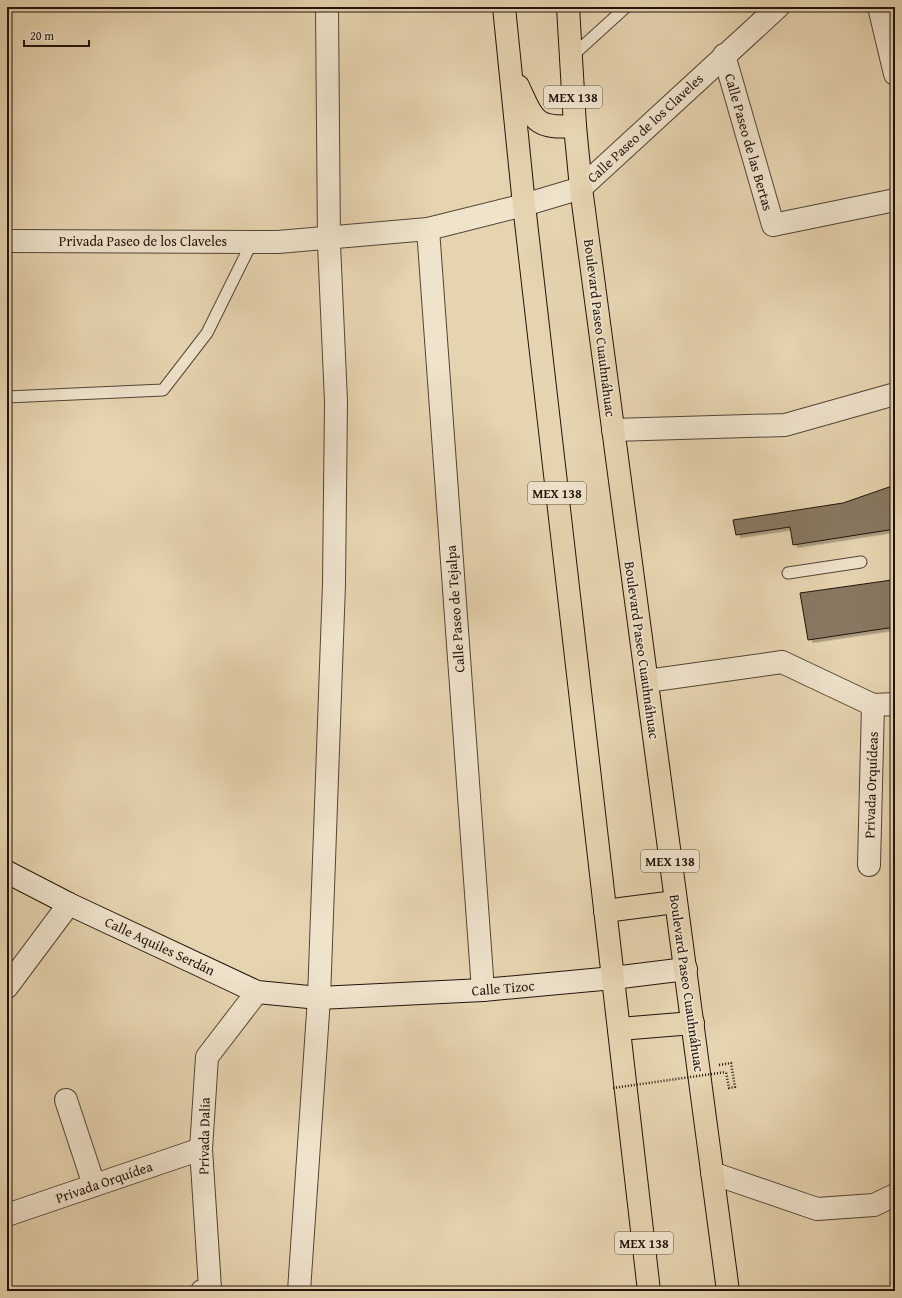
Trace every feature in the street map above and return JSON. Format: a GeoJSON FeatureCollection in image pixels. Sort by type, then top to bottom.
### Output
{"type":"FeatureCollection","features":[{"type":"Feature","properties":{"kind":"main road","name":"MEX 138"},"geometry":{"type":"LineString","coordinates":[[504,7],[524,205],[650,1291]]}},
{"type":"Feature","properties":{"kind":"main road","name":"Boulevard Paseo Cuauhnáhuac"},"geometry":{"type":"LineString","coordinates":[[568,7],[575,126],[581,188],[728,1291]]}},
{"type":"Feature","properties":{"kind":"main road"},"geometry":{"type":"LineString","coordinates":[[510,70],[532,115],[542,125],[557,127],[575,126]]}},
{"type":"Feature","properties":{"kind":"main road"},"geometry":{"type":"LineString","coordinates":[[606,911],[675,902]]}},
{"type":"Feature","properties":{"kind":"main road"},"geometry":{"type":"LineString","coordinates":[[619,1029],[693,1023]]}},
{"type":"Feature","properties":{"kind":"street"},"geometry":{"type":"LineString","coordinates":[[299,1291],[319,998],[334,584],[336,401],[329,237],[327,7]]}},
{"type":"Feature","properties":{"kind":"street","name":"Calle Paseo de los Claveles"},"geometry":{"type":"LineString","coordinates":[[278,242],[428,229],[524,205],[581,188],[778,7]]}},
{"type":"Feature","properties":{"kind":"street"},"geometry":{"type":"LineString","coordinates":[[879,7],[895,74]]}},
{"type":"Feature","properties":{"kind":"street","name":"Calle Paseo de las Bertas"},"geometry":{"type":"LineString","coordinates":[[724,55],[773,225],[895,200]]}},
{"type":"Feature","properties":{"kind":"street","name":"Calle Paseo de Tejalpa"},"geometry":{"type":"LineString","coordinates":[[428,229],[483,990]]}},
{"type":"Feature","properties":{"kind":"street","name":"Privada Paseo de los Claveles"},"geometry":{"type":"LineString","coordinates":[[7,241],[278,242]]}},
{"type":"Feature","properties":{"kind":"street"},"geometry":{"type":"LineString","coordinates":[[613,430],[785,425],[895,394]]}},
{"type":"Feature","properties":{"kind":"street"},"geometry":{"type":"LineString","coordinates":[[647,681],[782,662],[873,705],[895,704]]}},
{"type":"Feature","properties":{"kind":"street","name":"Privada Orquídeas"},"geometry":{"type":"LineString","coordinates":[[869,865],[873,705]]}},
{"type":"Feature","properties":{"kind":"street","name":"Calle Aquiles Serdán"},"geometry":{"type":"LineString","coordinates":[[7,872],[69,904],[257,992],[319,998]]}},
{"type":"Feature","properties":{"kind":"street"},"geometry":{"type":"LineString","coordinates":[[7,987],[69,904]]}},
{"type":"Feature","properties":{"kind":"street","name":"Calle Tizoc"},"geometry":{"type":"LineString","coordinates":[[319,998],[483,990],[613,978],[686,969]]}},
{"type":"Feature","properties":{"kind":"street","name":"Privada Dalia"},"geometry":{"type":"LineString","coordinates":[[202,1291],[210,1288],[202,1149],[207,1057],[257,992]]}},
{"type":"Feature","properties":{"kind":"street"},"geometry":{"type":"LineString","coordinates":[[66,1100],[94,1185]]}},
{"type":"Feature","properties":{"kind":"street","name":"Privada Orquídea"},"geometry":{"type":"LineString","coordinates":[[7,1215],[202,1149]]}},
{"type":"Feature","properties":{"kind":"street"},"geometry":{"type":"LineString","coordinates":[[712,1173],[817,1209],[874,1205],[895,1195]]}},
{"type":"Feature","properties":{"kind":"lane"},"geometry":{"type":"LineString","coordinates":[[571,56],[626,7]]}},
{"type":"Feature","properties":{"kind":"lane"},"geometry":{"type":"LineString","coordinates":[[7,397],[163,390],[207,333],[252,242]]}},
{"type":"Feature","properties":{"kind":"lane"},"geometry":{"type":"LineString","coordinates":[[788,573],[861,562]]}},
{"type":"Feature","properties":{"kind":"path"},"geometry":{"type":"LineString","coordinates":[[613,1088],[726,1072],[729,1088],[735,1087],[731,1063]]}},
{"type":"Feature","properties":{"kind":"building"},"geometry":{"type":"Polygon","coordinates":[[[895,485],[895,529],[793,545],[790,527],[736,535],[733,520],[843,503],[895,485]]]}},
{"type":"Feature","properties":{"kind":"building"},"geometry":{"type":"Polygon","coordinates":[[[891,572],[895,572],[895,601],[892,580],[891,572]]]}},
{"type":"Feature","properties":{"kind":"building"},"geometry":{"type":"Polygon","coordinates":[[[892,580],[895,601],[895,627],[808,640],[800,593],[892,580]]]}}]}
